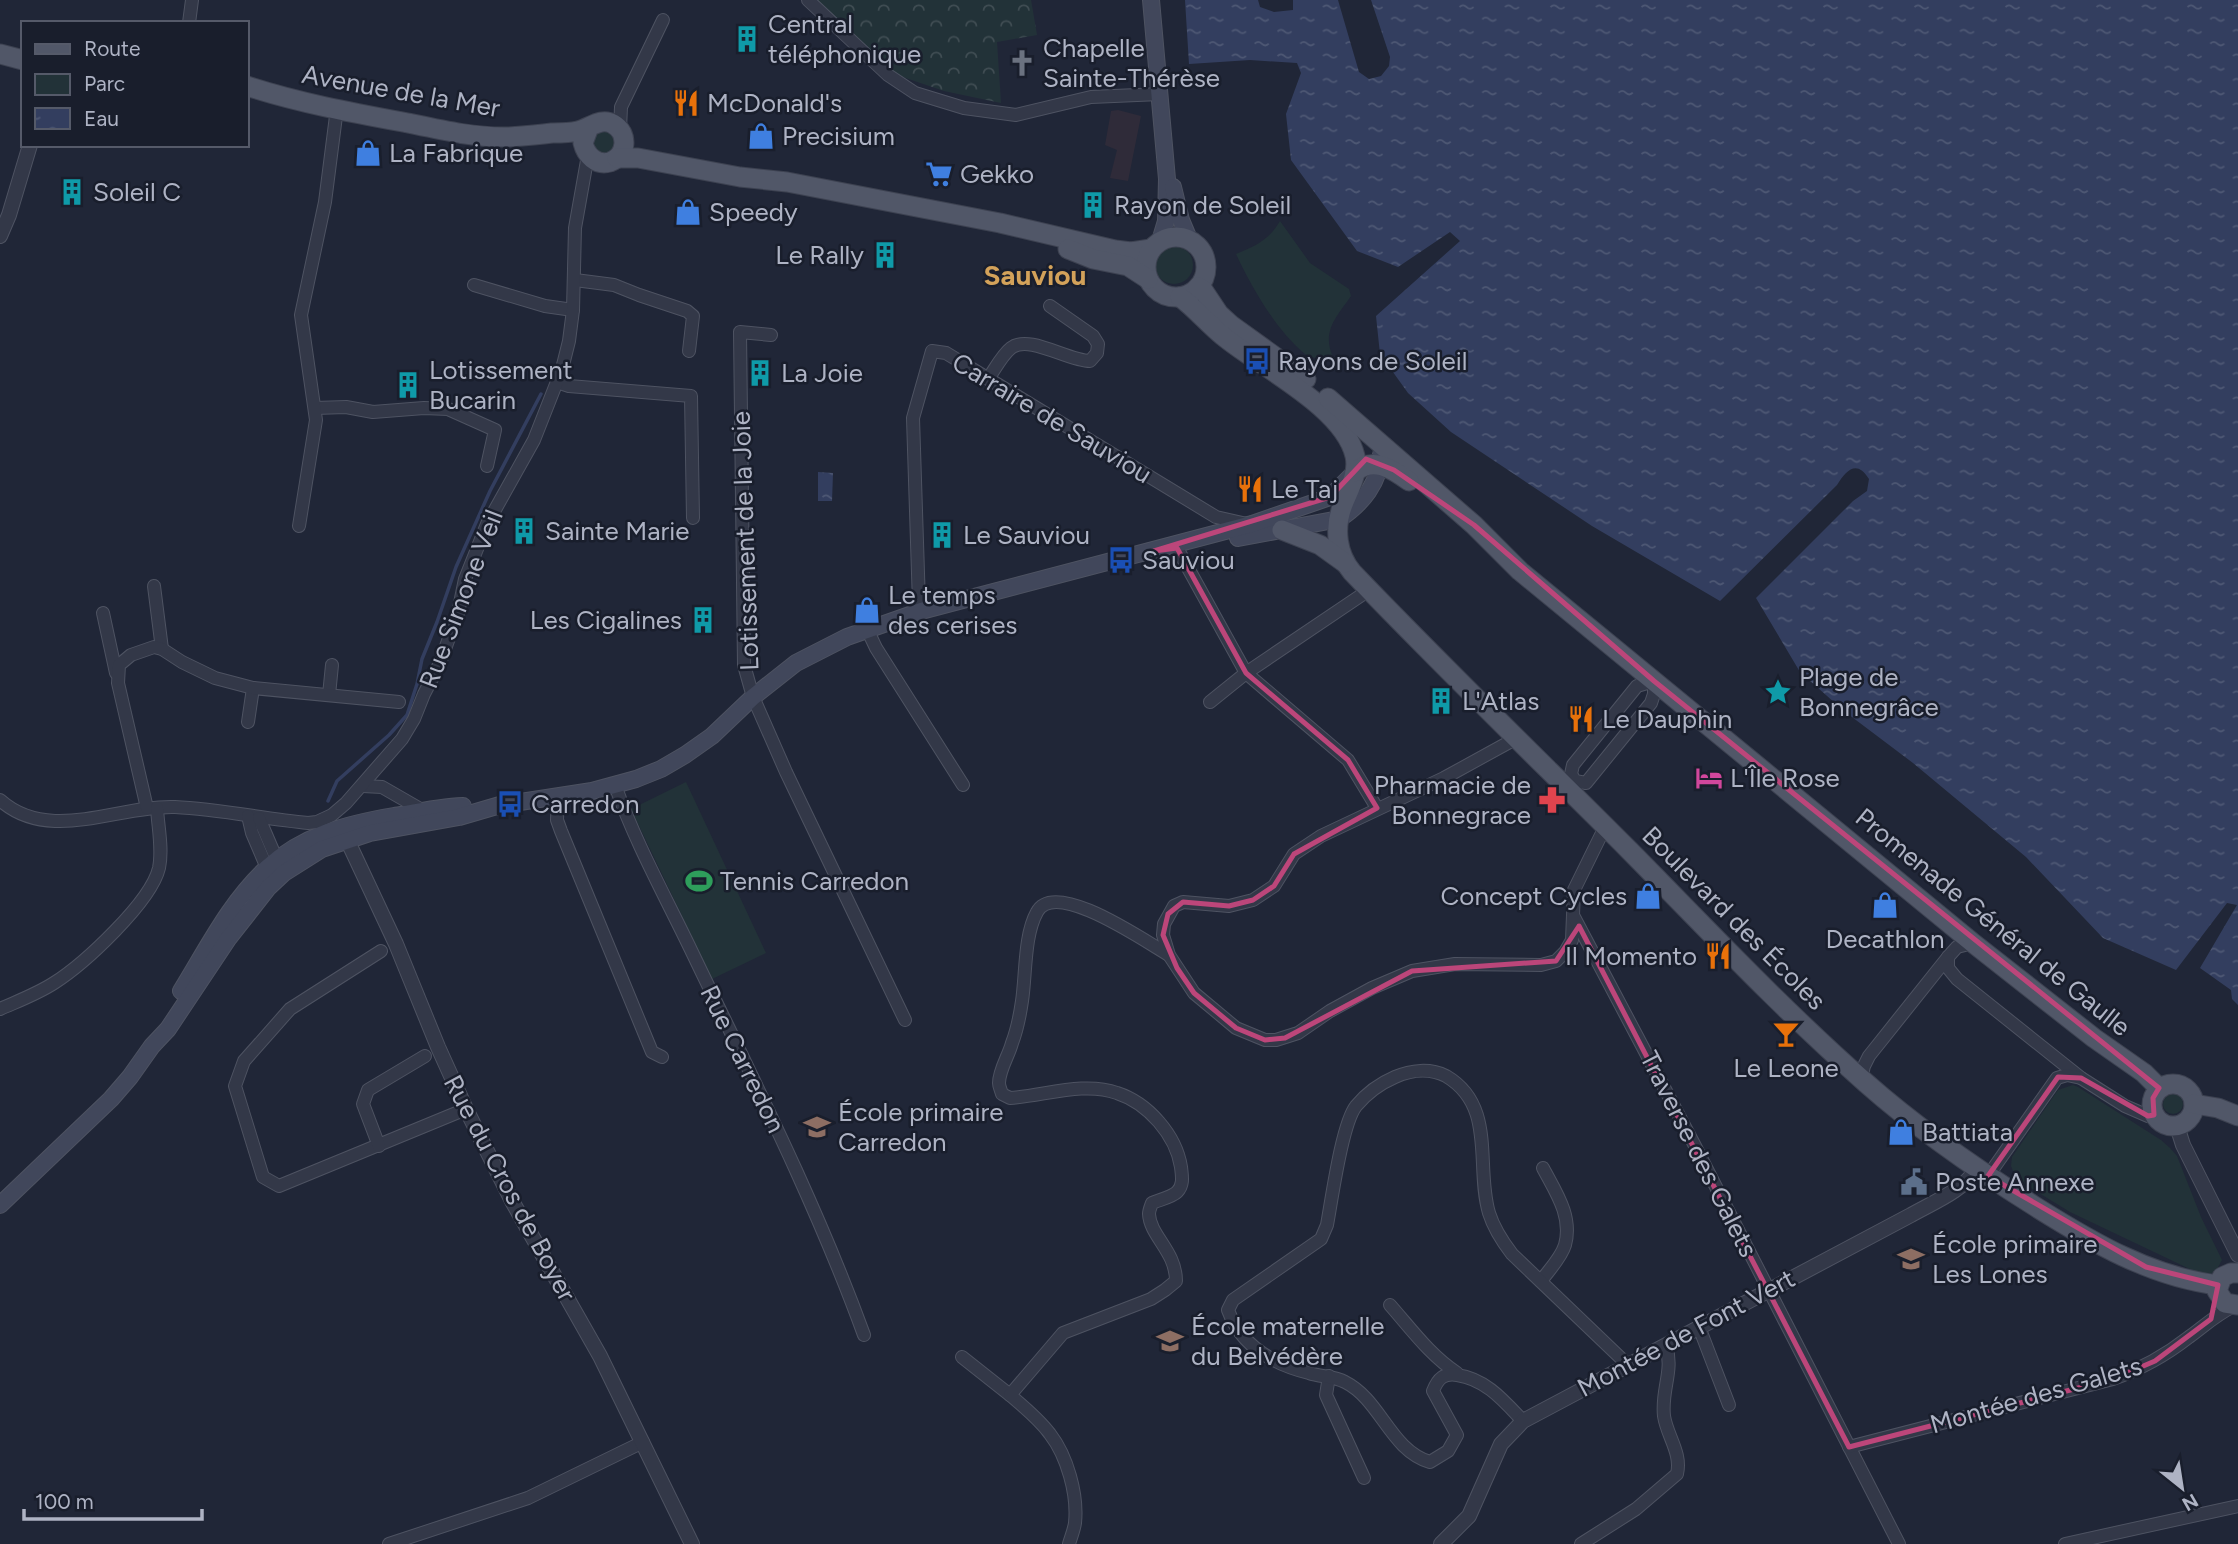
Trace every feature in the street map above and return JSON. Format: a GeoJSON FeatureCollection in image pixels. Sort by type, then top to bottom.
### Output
{"type":"FeatureCollection","features":[{"type":"Feature","properties":{"kind":"main road"},"geometry":{"type":"LineString","coordinates":[[1151,0],[1167,179],[1166,221],[1155,245],[1145,267],[1148,279],[1164,295],[1180,297],[1198,287],[1206,264],[1200,248],[1189,239],[1174,236],[1155,245]]}},
{"type":"Feature","properties":{"kind":"main road"},"geometry":{"type":"LineString","coordinates":[[0,47],[21,47]]}},
{"type":"Feature","properties":{"kind":"main road"},"geometry":{"type":"LineString","coordinates":[[0,54],[21,59]]}},
{"type":"Feature","properties":{"kind":"main road","name":"Avenue de la Mer"},"geometry":{"type":"LineString","coordinates":[[248,86],[358,114],[446,131],[507,137],[566,132],[610,135],[641,148],[787,182],[1000,223],[1115,250],[1131,252],[1155,245]]}},
{"type":"Feature","properties":{"kind":"main road","name":"Avenue de la Mer"},"geometry":{"type":"LineString","coordinates":[[248,96],[465,140],[564,145],[605,163],[610,135]]}},
{"type":"Feature","properties":{"kind":"main road"},"geometry":{"type":"LineString","coordinates":[[587,153],[584,135],[610,135]]}},
{"type":"Feature","properties":{"kind":"main road"},"geometry":{"type":"LineString","coordinates":[[1164,140],[1177,204],[1189,239]]}},
{"type":"Feature","properties":{"kind":"main road","name":"Avenue de la Mer"},"geometry":{"type":"LineString","coordinates":[[982,221],[1002,230],[1074,250],[1093,259],[1128,266],[1148,279]]}},
{"type":"Feature","properties":{"kind":"main road"},"geometry":{"type":"LineString","coordinates":[[1154,551],[1339,519],[1352,511],[1364,497],[1378,474],[1380,464],[1381,444],[1305,378],[1231,326],[1198,287]]}},
{"type":"Feature","properties":{"kind":"main road"},"geometry":{"type":"LineString","coordinates":[[1180,297],[1223,336],[1298,389],[1343,430],[1354,453],[1355,472],[1353,485],[1339,519],[1338,537],[1345,563]]}},
{"type":"Feature","properties":{"kind":"main road","name":"Promenade Général de Gaulle"},"geometry":{"type":"LineString","coordinates":[[1381,444],[1474,525],[1520,571],[1973,943],[2094,1038],[2144,1073],[2159,1088]]}},
{"type":"Feature","properties":{"kind":"main road"},"geometry":{"type":"LineString","coordinates":[[152,1045],[161,1024],[232,908],[273,866],[305,842],[422,810],[500,805],[551,798],[615,785],[661,769],[712,736],[753,697],[796,663],[867,629],[922,611],[1252,524],[1331,497],[1355,472],[1367,464],[1380,464]]}},
{"type":"Feature","properties":{"kind":"main road","name":"Promenade Général de Gaulle"},"geometry":{"type":"LineString","coordinates":[[1380,464],[1394,470],[1474,525]]}},
{"type":"Feature","properties":{"kind":"main road","name":"Boulevard des Écoles"},"geometry":{"type":"LineString","coordinates":[[1282,530],[1320,545],[1345,563],[1515,739],[1571,786],[1605,827],[1810,1031],[1861,1079],[1923,1130],[1982,1173],[2060,1222],[2146,1267],[2231,1294]]}},
{"type":"Feature","properties":{"kind":"main road"},"geometry":{"type":"LineString","coordinates":[[0,1205],[111,1099],[152,1045],[168,1029],[228,939],[268,888],[301,861],[344,833],[459,817],[500,805]]}},
{"type":"Feature","properties":{"kind":"main road"},"geometry":{"type":"LineString","coordinates":[[2173,1083],[2180,1084],[2190,1092],[2194,1104],[2191,1116],[2177,1126],[2164,1124],[2154,1115],[2151,1103],[2159,1088],[2173,1083]]}},
{"type":"Feature","properties":{"kind":"main road"},"geometry":{"type":"LineString","coordinates":[[2194,1104],[2218,1108],[2238,1116]]}},
{"type":"Feature","properties":{"kind":"street"},"geometry":{"type":"LineString","coordinates":[[189,21],[192,0]]}},
{"type":"Feature","properties":{"kind":"street"},"geometry":{"type":"LineString","coordinates":[[808,0],[888,75],[915,93],[964,108],[1016,115],[1091,97],[1160,94]]}},
{"type":"Feature","properties":{"kind":"street"},"geometry":{"type":"LineString","coordinates":[[610,135],[663,20]]}},
{"type":"Feature","properties":{"kind":"street"},"geometry":{"type":"LineString","coordinates":[[299,526],[316,420],[301,315],[325,202],[336,116]]}},
{"type":"Feature","properties":{"kind":"street"},"geometry":{"type":"LineString","coordinates":[[0,236],[29,147]]}},
{"type":"Feature","properties":{"kind":"street","name":"Rue Simone Veil"},"geometry":{"type":"LineString","coordinates":[[0,800],[21,814],[49,821],[65,822],[152,808],[188,808],[317,822],[332,815],[363,786],[402,739],[414,719],[445,650],[458,613],[465,579],[487,524],[534,440],[557,382],[569,341],[575,280],[575,228],[587,153]]}},
{"type":"Feature","properties":{"kind":"street"},"geometry":{"type":"LineString","coordinates":[[575,280],[614,285],[687,311],[693,316],[690,351]]}},
{"type":"Feature","properties":{"kind":"street"},"geometry":{"type":"LineString","coordinates":[[474,285],[545,306],[573,310]]}},
{"type":"Feature","properties":{"kind":"street"},"geometry":{"type":"LineString","coordinates":[[988,379],[1009,349],[1020,343],[1034,345],[1080,361],[1090,361],[1097,353],[1098,344],[1093,336],[1050,306]]}},
{"type":"Feature","properties":{"kind":"street","name":"Lotissement de la Joie"},"geometry":{"type":"LineString","coordinates":[[753,697],[744,665],[740,332],[771,334]]}},
{"type":"Feature","properties":{"kind":"street","name":"Carraire de Sauviou"},"geometry":{"type":"LineString","coordinates":[[922,611],[919,604],[913,418],[932,351],[946,353],[1216,517],[1252,524]]}},
{"type":"Feature","properties":{"kind":"street"},"geometry":{"type":"LineString","coordinates":[[557,382],[569,386],[691,396],[693,518]]}},
{"type":"Feature","properties":{"kind":"street"},"geometry":{"type":"LineString","coordinates":[[315,408],[346,407],[373,412],[448,409],[495,430],[487,466]]}},
{"type":"Feature","properties":{"kind":"street"},"geometry":{"type":"LineString","coordinates":[[1210,536],[1216,517]]}},
{"type":"Feature","properties":{"kind":"street"},"geometry":{"type":"LineString","coordinates":[[1177,548],[1246,673],[1348,760],[1377,808]]}},
{"type":"Feature","properties":{"kind":"street"},"geometry":{"type":"LineString","coordinates":[[154,586],[162,649]]}},
{"type":"Feature","properties":{"kind":"street"},"geometry":{"type":"LineString","coordinates":[[1210,702],[1246,673],[1369,590]]}},
{"type":"Feature","properties":{"kind":"street"},"geometry":{"type":"LineString","coordinates":[[0,1009],[52,984],[71,971],[118,928],[134,909],[159,869],[152,808],[118,683],[103,613]]}},
{"type":"Feature","properties":{"kind":"street"},"geometry":{"type":"LineString","coordinates":[[867,629],[876,648],[963,785]]}},
{"type":"Feature","properties":{"kind":"street"},"geometry":{"type":"LineString","coordinates":[[118,683],[119,665],[131,655],[153,646],[215,678],[253,688],[399,702]]}},
{"type":"Feature","properties":{"kind":"street"},"geometry":{"type":"LineString","coordinates":[[329,695],[332,665]]}},
{"type":"Feature","properties":{"kind":"street"},"geometry":{"type":"LineString","coordinates":[[1654,681],[1651,703],[1586,783],[1571,786],[1573,765],[1637,686],[1654,681]]}},
{"type":"Feature","properties":{"kind":"street"},"geometry":{"type":"LineString","coordinates":[[248,722],[253,688]]}},
{"type":"Feature","properties":{"kind":"street"},"geometry":{"type":"LineString","coordinates":[[753,697],[905,1020]]}},
{"type":"Feature","properties":{"kind":"street"},"geometry":{"type":"LineString","coordinates":[[1515,739],[1480,760],[1321,836],[1294,855],[1274,887],[1253,900],[1229,906],[1183,902],[1174,906],[1164,924],[1163,935],[1169,955],[1194,993],[1236,1028],[1265,1040],[1276,1040],[1298,1033],[1341,1005],[1412,971],[1455,964],[1541,965],[1556,961],[1566,953],[1572,940],[1574,890],[1605,827]]}},
{"type":"Feature","properties":{"kind":"street","name":"Rue Carredon"},"geometry":{"type":"LineString","coordinates":[[615,785],[639,841],[793,1163],[842,1273],[864,1335]]}},
{"type":"Feature","properties":{"kind":"street"},"geometry":{"type":"LineString","coordinates":[[363,786],[382,787],[422,810]]}},
{"type":"Feature","properties":{"kind":"street"},"geometry":{"type":"LineString","coordinates":[[551,798],[550,813],[557,820],[652,1052],[662,1057]]}},
{"type":"Feature","properties":{"kind":"street"},"geometry":{"type":"LineString","coordinates":[[253,817],[273,866],[268,888]]}},
{"type":"Feature","properties":{"kind":"street","name":"Rue du Cros de Boyer"},"geometry":{"type":"LineString","coordinates":[[344,833],[466,1109],[512,1201],[600,1356],[692,1544]]}},
{"type":"Feature","properties":{"kind":"street"},"geometry":{"type":"LineString","coordinates":[[273,866],[301,861]]}},
{"type":"Feature","properties":{"kind":"street"},"geometry":{"type":"LineString","coordinates":[[1010,1395],[1063,1333],[1151,1299],[1176,1280],[1176,1266],[1149,1214],[1152,1203],[1176,1194],[1183,1182],[1174,1142],[1157,1120],[1138,1104],[1118,1093],[1083,1089],[1010,1098],[1002,1094],[999,1083],[1022,1003],[1033,923],[1038,910],[1048,902],[1061,901],[1084,908],[1112,922],[1169,955]]}},
{"type":"Feature","properties":{"kind":"street","name":"Traverse des Galets"},"geometry":{"type":"LineString","coordinates":[[1573,915],[1899,1544]]}},
{"type":"Feature","properties":{"kind":"street"},"geometry":{"type":"LineString","coordinates":[[1861,1079],[1869,1056],[1948,957],[1957,947],[1973,943]]}},
{"type":"Feature","properties":{"kind":"street"},"geometry":{"type":"LineString","coordinates":[[381,951],[290,1009],[244,1061],[235,1086],[263,1177],[279,1186],[466,1109]]}},
{"type":"Feature","properties":{"kind":"street"},"geometry":{"type":"LineString","coordinates":[[1948,957],[1948,968],[1957,979],[2081,1078],[2125,1106],[2148,1116],[2154,1115]]}},
{"type":"Feature","properties":{"kind":"street"},"geometry":{"type":"LineString","coordinates":[[379,1146],[363,1104],[368,1090],[425,1056]]}},
{"type":"Feature","properties":{"kind":"street"},"geometry":{"type":"LineString","coordinates":[[1523,1422],[1497,1393],[1472,1377],[1448,1374],[1438,1380],[1433,1391],[1457,1435],[1448,1451],[1430,1462],[1418,1458],[1404,1446],[1360,1392],[1346,1382],[1302,1371],[1260,1354],[1241,1335],[1228,1310],[1233,1300],[1321,1239],[1327,1225],[1347,1126],[1355,1107],[1374,1089],[1393,1078],[1411,1072],[1436,1071],[1459,1084],[1471,1102],[1480,1124],[1488,1210],[1497,1234],[1512,1254],[1628,1365]]}},
{"type":"Feature","properties":{"kind":"street","name":"Montée de Font Vert"},"geometry":{"type":"LineString","coordinates":[[1441,1544],[1469,1516],[1501,1444],[1523,1422],[1957,1189],[1982,1173],[2057,1078],[2067,1075],[2081,1078]]}},
{"type":"Feature","properties":{"kind":"street"},"geometry":{"type":"LineString","coordinates":[[2177,1126],[2183,1145],[2237,1253],[2231,1294]]}},
{"type":"Feature","properties":{"kind":"street"},"geometry":{"type":"LineString","coordinates":[[1541,1282],[1565,1245],[1567,1227],[1566,1212],[1543,1168]]}},
{"type":"Feature","properties":{"kind":"street","name":"Montée des Galets"},"geometry":{"type":"LineString","coordinates":[[1849,1447],[2113,1379],[2155,1361],[2173,1349],[2211,1319],[2231,1294]]}},
{"type":"Feature","properties":{"kind":"street"},"geometry":{"type":"LineString","coordinates":[[1390,1305],[1425,1348],[1461,1376]]}},
{"type":"Feature","properties":{"kind":"street"},"geometry":{"type":"LineString","coordinates":[[1699,1327],[1729,1405]]}},
{"type":"Feature","properties":{"kind":"street"},"geometry":{"type":"LineString","coordinates":[[1581,1544],[1636,1509],[1677,1474],[1678,1457],[1664,1419],[1663,1399],[1670,1371],[1670,1357],[1666,1345]]}},
{"type":"Feature","properties":{"kind":"street"},"geometry":{"type":"LineString","coordinates":[[962,1357],[1010,1395],[1051,1434],[1061,1453],[1073,1493],[1075,1524],[1069,1544]]}},
{"type":"Feature","properties":{"kind":"street"},"geometry":{"type":"LineString","coordinates":[[1329,1376],[1326,1395],[1364,1478]]}},
{"type":"Feature","properties":{"kind":"street"},"geometry":{"type":"LineString","coordinates":[[389,1544],[528,1498],[643,1442]]}},
{"type":"Feature","properties":{"kind":"street"},"geometry":{"type":"LineString","coordinates":[[2065,1544],[2238,1506]]}},
{"type":"Feature","properties":{"kind":"highlighted area"},"geometry":{"type":"Polygon","coordinates":[[[1366,459],[1394,470],[1474,525],[1654,681],[2159,1088],[2153,1098],[2154,1115],[2148,1116],[2081,1078],[2058,1077],[1988,1176],[2146,1267],[2218,1285],[2211,1319],[2155,1361],[2113,1379],[1849,1447],[1579,926],[1556,961],[1412,971],[1285,1038],[1265,1040],[1236,1028],[1194,993],[1177,968],[1163,935],[1168,914],[1183,902],[1229,906],[1253,900],[1274,886],[1294,854],[1377,808],[1348,760],[1246,673],[1177,548],[1154,551],[1330,497],[1366,459]]]}},
{"type":"Feature","properties":{"kind":"shaded area"},"geometry":{"type":"Polygon","coordinates":[[[1118,110],[1141,116],[1128,181],[1110,178],[1117,150],[1105,145],[1111,111],[1118,110]]]}},
{"type":"Feature","properties":{"kind":"green space"},"geometry":{"type":"Polygon","coordinates":[[[815,0],[1031,0],[1037,35],[997,42],[1001,103],[944,91],[897,75],[815,0]]]}},
{"type":"Feature","properties":{"kind":"green space"},"geometry":{"type":"Polygon","coordinates":[[[589,127],[623,134],[605,163],[584,135],[589,127]]]}},
{"type":"Feature","properties":{"kind":"green space"},"geometry":{"type":"Polygon","coordinates":[[[1280,221],[1310,263],[1349,289],[1351,296],[1330,330],[1329,346],[1332,355],[1326,360],[1305,354],[1284,333],[1257,294],[1236,254],[1261,242],[1280,221]]]}},
{"type":"Feature","properties":{"kind":"green space"},"geometry":{"type":"Polygon","coordinates":[[[1174,246],[1188,251],[1193,265],[1188,279],[1174,284],[1160,279],[1155,265],[1160,251],[1174,246]]]}},
{"type":"Feature","properties":{"kind":"green space","name":"Tennis Carredon"},"geometry":{"type":"Polygon","coordinates":[[[686,782],[766,953],[712,979],[631,809],[686,782]]]}},
{"type":"Feature","properties":{"kind":"green space"},"geometry":{"type":"Polygon","coordinates":[[[2073,1085],[2161,1140],[2177,1156],[2201,1217],[2222,1260],[2211,1274],[2196,1272],[2070,1212],[2016,1179],[2011,1166],[2012,1157],[2058,1090],[2073,1085]]]}},
{"type":"Feature","properties":{"kind":"green space"},"geometry":{"type":"Polygon","coordinates":[[[2169,1094],[2177,1094],[2183,1104],[2177,1114],[2169,1114],[2163,1108],[2163,1100],[2169,1094]]]}},
{"type":"Feature","properties":{"kind":"water"},"geometry":{"type":"Polygon","coordinates":[[[1185,0],[1258,0],[1260,7],[1274,12],[1293,10],[1293,0],[2238,0],[2238,1005],[2232,999],[2231,990],[2200,968],[2237,905],[2227,903],[2176,970],[2103,938],[2026,857],[1913,763],[1844,711],[1800,672],[1756,598],[1853,501],[1867,491],[1869,479],[1860,469],[1848,471],[1720,601],[1592,526],[1451,432],[1408,393],[1380,354],[1376,316],[1460,241],[1450,232],[1398,267],[1357,251],[1291,160],[1286,114],[1301,73],[1297,63],[1250,60],[1189,64],[1185,0]]]}},
{"type":"Feature","properties":{"kind":"water"},"geometry":{"type":"Polygon","coordinates":[[[818,472],[833,473],[832,501],[818,501],[818,472]]]}},
{"type":"Feature","properties":{"kind":"pier"},"geometry":{"type":"Polygon","coordinates":[[[1338,0],[1371,0],[1390,57],[1389,66],[1381,76],[1369,79],[1359,72],[1338,0]]]}},
{"type":"Feature","properties":{"kind":"waterway"},"geometry":{"type":"LineString","coordinates":[[328,801],[337,781],[389,735],[407,715],[422,659],[456,567],[490,491],[541,394]]}},
{"type":"Feature","properties":{"kind":"place","name":"Central téléphonique"},"geometry":{"type":"Point","coordinates":[747,39]}},
{"type":"Feature","properties":{"kind":"place","name":"Chapelle Sainte-Thérèse"},"geometry":{"type":"Point","coordinates":[1022,63]}},
{"type":"Feature","properties":{"kind":"place","name":"McDonald's"},"geometry":{"type":"Point","coordinates":[686,103]}},
{"type":"Feature","properties":{"kind":"place","name":"Precisium"},"geometry":{"type":"Point","coordinates":[761,136]}},
{"type":"Feature","properties":{"kind":"place","name":"La Fabrique"},"geometry":{"type":"Point","coordinates":[368,153]}},
{"type":"Feature","properties":{"kind":"place","name":"Gekko"},"geometry":{"type":"Point","coordinates":[939,174]}},
{"type":"Feature","properties":{"kind":"place","name":"Soleil C"},"geometry":{"type":"Point","coordinates":[72,192]}},
{"type":"Feature","properties":{"kind":"place","name":"Rayon de Soleil"},"geometry":{"type":"Point","coordinates":[1093,205]}},
{"type":"Feature","properties":{"kind":"place","name":"Speedy"},"geometry":{"type":"Point","coordinates":[688,212]}},
{"type":"Feature","properties":{"kind":"place","name":"Le Rally"},"geometry":{"type":"Point","coordinates":[885,255]}},
{"type":"Feature","properties":{"kind":"place","name":"Rayons de Soleil"},"geometry":{"type":"Point","coordinates":[1257,361]}},
{"type":"Feature","properties":{"kind":"place","name":"La Joie"},"geometry":{"type":"Point","coordinates":[760,373]}},
{"type":"Feature","properties":{"kind":"place","name":"Lotissement Bucarin"},"geometry":{"type":"Point","coordinates":[408,385]}},
{"type":"Feature","properties":{"kind":"place","name":"Le Taj"},"geometry":{"type":"Point","coordinates":[1250,489]}},
{"type":"Feature","properties":{"kind":"place","name":"Sainte Marie"},"geometry":{"type":"Point","coordinates":[524,531]}},
{"type":"Feature","properties":{"kind":"place","name":"Le Sauviou"},"geometry":{"type":"Point","coordinates":[942,535]}},
{"type":"Feature","properties":{"kind":"place","name":"Sauviou"},"geometry":{"type":"Point","coordinates":[1121,560]}},
{"type":"Feature","properties":{"kind":"place","name":"Le temps des cerises"},"geometry":{"type":"Point","coordinates":[867,610]}},
{"type":"Feature","properties":{"kind":"place","name":"Les Cigalines"},"geometry":{"type":"Point","coordinates":[703,620]}},
{"type":"Feature","properties":{"kind":"place","name":"Plage de Bonnegrâce"},"geometry":{"type":"Point","coordinates":[1778,692]}},
{"type":"Feature","properties":{"kind":"place","name":"L'Atlas"},"geometry":{"type":"Point","coordinates":[1441,701]}},
{"type":"Feature","properties":{"kind":"place","name":"Le Dauphin"},"geometry":{"type":"Point","coordinates":[1581,719]}},
{"type":"Feature","properties":{"kind":"place","name":"L'Île Rose"},"geometry":{"type":"Point","coordinates":[1709,778]}},
{"type":"Feature","properties":{"kind":"place","name":"Pharmacie de Bonnegrace"},"geometry":{"type":"Point","coordinates":[1552,800]}},
{"type":"Feature","properties":{"kind":"place","name":"Carredon"},"geometry":{"type":"Point","coordinates":[510,804]}},
{"type":"Feature","properties":{"kind":"place","name":"Tennis Carredon"},"geometry":{"type":"Point","coordinates":[699,881]}},
{"type":"Feature","properties":{"kind":"place","name":"Concept Cycles"},"geometry":{"type":"Point","coordinates":[1648,896]}},
{"type":"Feature","properties":{"kind":"place","name":"Decathlon"},"geometry":{"type":"Point","coordinates":[1885,905]}},
{"type":"Feature","properties":{"kind":"place","name":"Il Momento"},"geometry":{"type":"Point","coordinates":[1718,956]}},
{"type":"Feature","properties":{"kind":"place","name":"Le Leone"},"geometry":{"type":"Point","coordinates":[1786,1034]}},
{"type":"Feature","properties":{"kind":"place","name":"École primaire Carredon"},"geometry":{"type":"Point","coordinates":[817,1127]}},
{"type":"Feature","properties":{"kind":"place","name":"Battiata"},"geometry":{"type":"Point","coordinates":[1901,1132]}},
{"type":"Feature","properties":{"kind":"place","name":"Poste Annexe"},"geometry":{"type":"Point","coordinates":[1914,1182]}},
{"type":"Feature","properties":{"kind":"place","name":"École primaire Les Lones"},"geometry":{"type":"Point","coordinates":[1911,1259]}},
{"type":"Feature","properties":{"kind":"place","name":"École maternelle du Belvédère"},"geometry":{"type":"Point","coordinates":[1170,1341]}},
{"type":"Feature","properties":{"kind":"district","name":"Sauviou"},"geometry":{"type":"Point","coordinates":[1035,275]}}]}
